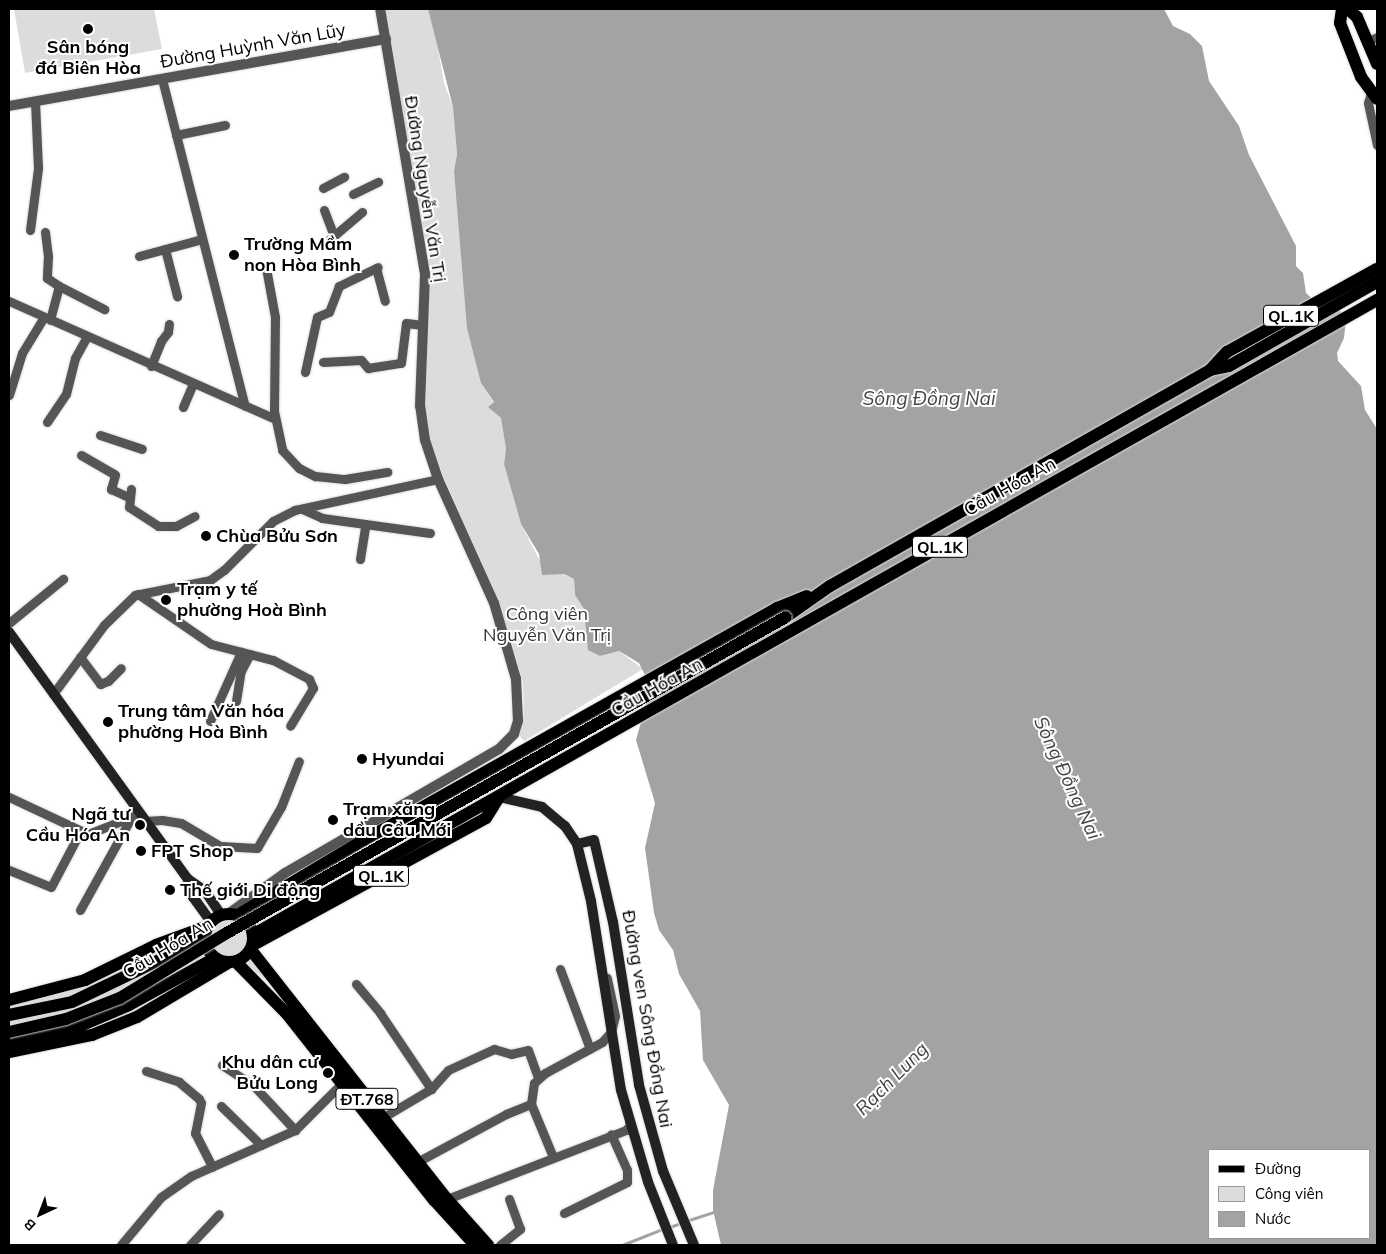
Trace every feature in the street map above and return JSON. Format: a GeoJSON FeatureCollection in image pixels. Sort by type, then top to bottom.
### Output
{"type":"FeatureCollection","features":[{"type":"Feature","properties":{"kind":"main road"},"geometry":{"type":"LineString","coordinates":[[1342,9],[1340,22],[1361,78],[1374,96]]}},
{"type":"Feature","properties":{"kind":"main road"},"geometry":{"type":"LineString","coordinates":[[1348,9],[1357,17],[1372,40],[1377,64]]}},
{"type":"Feature","properties":{"kind":"main road","name":"Cầu Hóa An"},"geometry":{"type":"LineString","coordinates":[[9,1032],[66,1019],[120,998],[225,934],[786,617],[830,586],[1210,370],[1227,352],[1377,269]]}},
{"type":"Feature","properties":{"kind":"main road","name":"Cầu Hóa An"},"geometry":{"type":"LineString","coordinates":[[1210,370],[1229,366],[1377,282]]}},
{"type":"Feature","properties":{"kind":"main road","name":"Cầu Hóa An"},"geometry":{"type":"LineString","coordinates":[[501,795],[1377,300]]}},
{"type":"Feature","properties":{"kind":"main road","name":"Cầu Hóa An"},"geometry":{"type":"LineString","coordinates":[[305,875],[777,608],[830,586]]}},
{"type":"Feature","properties":{"kind":"main road"},"geometry":{"type":"LineString","coordinates":[[9,632],[138,817],[188,879],[205,891],[219,922],[215,958]]}},
{"type":"Feature","properties":{"kind":"main road"},"geometry":{"type":"LineString","coordinates":[[501,795],[542,807],[565,826],[577,844],[591,901],[620,1087],[658,1213],[672,1244]]}},
{"type":"Feature","properties":{"kind":"main road","name":"QL.1K"},"geometry":{"type":"LineString","coordinates":[[253,943],[318,897],[501,795]]}},
{"type":"Feature","properties":{"kind":"main road","name":"QL.1K"},"geometry":{"type":"LineString","coordinates":[[253,943],[486,818],[501,795]]}},
{"type":"Feature","properties":{"kind":"main road","name":"Đường ven Sông Đồng Nai"},"geometry":{"type":"LineString","coordinates":[[577,844],[594,840],[613,922],[639,1085],[662,1171],[694,1245]]}},
{"type":"Feature","properties":{"kind":"main road"},"geometry":{"type":"LineString","coordinates":[[305,875],[318,897]]}},
{"type":"Feature","properties":{"kind":"main road","name":"QL.1K"},"geometry":{"type":"LineString","coordinates":[[9,1015],[72,1002],[274,894],[305,875]]}},
{"type":"Feature","properties":{"kind":"main road"},"geometry":{"type":"LineString","coordinates":[[9,1052],[92,1035],[137,1017],[232,962],[253,943],[247,922],[219,922]]}},
{"type":"Feature","properties":{"kind":"main road","name":"QL.1K"},"geometry":{"type":"LineString","coordinates":[[9,1000],[85,980],[156,945],[219,922]]}},
{"type":"Feature","properties":{"kind":"main road","name":"ĐT.768"},"geometry":{"type":"LineString","coordinates":[[253,943],[382,1118],[447,1199],[488,1245]]}},
{"type":"Feature","properties":{"kind":"main road"},"geometry":{"type":"LineString","coordinates":[[9,1042],[80,1026],[129,1005],[215,958],[232,962]]}},
{"type":"Feature","properties":{"kind":"main road","name":"ĐT.768"},"geometry":{"type":"LineString","coordinates":[[232,962],[287,1014],[434,1200],[475,1245]]}},
{"type":"Feature","properties":{"kind":"street","name":"Đường Nguyễn Văn Trị"},"geometry":{"type":"LineString","coordinates":[[219,922],[274,880],[499,750],[514,734],[518,721],[516,679],[494,603],[438,478],[424,440],[420,406],[423,257],[380,9]]}},
{"type":"Feature","properties":{"kind":"street","name":"Đường Huỳnh Văn Lũy"},"geometry":{"type":"LineString","coordinates":[[9,106],[386,39]]}},
{"type":"Feature","properties":{"kind":"street"},"geometry":{"type":"LineString","coordinates":[[162,79],[245,406]]}},
{"type":"Feature","properties":{"kind":"street"},"geometry":{"type":"LineString","coordinates":[[1374,96],[1368,103],[1377,145]]}},
{"type":"Feature","properties":{"kind":"street"},"geometry":{"type":"LineString","coordinates":[[30,230],[38,168],[35,101]]}},
{"type":"Feature","properties":{"kind":"street"},"geometry":{"type":"LineString","coordinates":[[176,135],[225,125]]}},
{"type":"Feature","properties":{"kind":"street"},"geometry":{"type":"LineString","coordinates":[[323,188],[344,177]]}},
{"type":"Feature","properties":{"kind":"street"},"geometry":{"type":"LineString","coordinates":[[353,194],[378,182]]}},
{"type":"Feature","properties":{"kind":"street"},"geometry":{"type":"LineString","coordinates":[[324,210],[332,237],[362,212]]}},
{"type":"Feature","properties":{"kind":"street"},"geometry":{"type":"LineString","coordinates":[[45,232],[48,256],[47,278],[104,309]]}},
{"type":"Feature","properties":{"kind":"street"},"geometry":{"type":"LineString","coordinates":[[139,256],[202,239]]}},
{"type":"Feature","properties":{"kind":"street"},"geometry":{"type":"LineString","coordinates":[[165,249],[177,296]]}},
{"type":"Feature","properties":{"kind":"street"},"geometry":{"type":"LineString","coordinates":[[266,268],[276,327],[275,419],[282,450],[306,473],[345,479],[387,472]]}},
{"type":"Feature","properties":{"kind":"street"},"geometry":{"type":"LineString","coordinates":[[305,372],[317,317],[329,312],[339,286],[377,268],[385,301]]}},
{"type":"Feature","properties":{"kind":"street"},"geometry":{"type":"LineString","coordinates":[[9,396],[22,353],[47,318],[59,286]]}},
{"type":"Feature","properties":{"kind":"street"},"geometry":{"type":"LineString","coordinates":[[9,301],[151,366],[275,419]]}},
{"type":"Feature","properties":{"kind":"street"},"geometry":{"type":"LineString","coordinates":[[324,362],[361,360],[368,368],[401,363],[406,323],[423,325]]}},
{"type":"Feature","properties":{"kind":"street"},"geometry":{"type":"LineString","coordinates":[[151,366],[161,341],[168,332],[169,324]]}},
{"type":"Feature","properties":{"kind":"street"},"geometry":{"type":"LineString","coordinates":[[47,422],[66,394],[75,358],[87,336]]}},
{"type":"Feature","properties":{"kind":"street"},"geometry":{"type":"LineString","coordinates":[[182,407],[193,384]]}},
{"type":"Feature","properties":{"kind":"street"},"geometry":{"type":"LineString","coordinates":[[100,435],[142,448]]}},
{"type":"Feature","properties":{"kind":"street"},"geometry":{"type":"LineString","coordinates":[[81,455],[115,475],[111,489],[130,493],[133,510],[158,526],[176,526],[195,516]]}},
{"type":"Feature","properties":{"kind":"street"},"geometry":{"type":"LineString","coordinates":[[53,694],[114,613],[138,594],[210,580],[224,570],[274,521],[302,509],[438,478]]}},
{"type":"Feature","properties":{"kind":"street"},"geometry":{"type":"LineString","coordinates":[[302,509],[322,518],[365,526],[430,533]]}},
{"type":"Feature","properties":{"kind":"street"},"geometry":{"type":"LineString","coordinates":[[360,559],[365,526]]}},
{"type":"Feature","properties":{"kind":"street"},"geometry":{"type":"LineString","coordinates":[[9,623],[63,579]]}},
{"type":"Feature","properties":{"kind":"street"},"geometry":{"type":"LineString","coordinates":[[138,594],[211,644],[282,663],[313,683],[313,688],[290,726]]}},
{"type":"Feature","properties":{"kind":"street"},"geometry":{"type":"LineString","coordinates":[[236,701],[246,653]]}},
{"type":"Feature","properties":{"kind":"street"},"geometry":{"type":"LineString","coordinates":[[210,721],[246,653]]}},
{"type":"Feature","properties":{"kind":"street"},"geometry":{"type":"LineString","coordinates":[[80,657],[100,684],[108,682],[121,668]]}},
{"type":"Feature","properties":{"kind":"street"},"geometry":{"type":"LineString","coordinates":[[9,797],[80,832],[90,834],[138,817],[181,823],[220,846],[257,848],[281,807],[299,761]]}},
{"type":"Feature","properties":{"kind":"street"},"geometry":{"type":"LineString","coordinates":[[80,910],[138,817]]}},
{"type":"Feature","properties":{"kind":"street"},"geometry":{"type":"LineString","coordinates":[[9,870],[51,887],[80,832]]}},
{"type":"Feature","properties":{"kind":"street"},"geometry":{"type":"LineString","coordinates":[[274,880],[274,894]]}},
{"type":"Feature","properties":{"kind":"street"},"geometry":{"type":"LineString","coordinates":[[560,969],[590,1049]]}},
{"type":"Feature","properties":{"kind":"street"},"geometry":{"type":"LineString","coordinates":[[553,1157],[531,1104],[532,1090],[538,1078],[590,1049],[611,1030],[615,1016],[607,976]]}},
{"type":"Feature","properties":{"kind":"street"},"geometry":{"type":"LineString","coordinates":[[356,984],[380,1013],[431,1089]]}},
{"type":"Feature","properties":{"kind":"street"},"geometry":{"type":"LineString","coordinates":[[382,1118],[431,1089],[448,1070],[494,1049],[511,1054],[528,1050],[538,1078]]}},
{"type":"Feature","properties":{"kind":"street"},"geometry":{"type":"LineString","coordinates":[[222,1065],[253,1085],[295,1130]]}},
{"type":"Feature","properties":{"kind":"street"},"geometry":{"type":"LineString","coordinates":[[146,1071],[179,1082],[199,1098],[201,1103],[195,1133],[212,1167]]}},
{"type":"Feature","properties":{"kind":"street"},"geometry":{"type":"LineString","coordinates":[[121,1245],[161,1197],[191,1176],[295,1130],[342,1083]]}},
{"type":"Feature","properties":{"kind":"street"},"geometry":{"type":"LineString","coordinates":[[447,1199],[611,1134],[626,1130],[630,1125],[620,1087]]}},
{"type":"Feature","properties":{"kind":"street"},"geometry":{"type":"LineString","coordinates":[[417,1162],[506,1114],[531,1104]]}},
{"type":"Feature","properties":{"kind":"street"},"geometry":{"type":"LineString","coordinates":[[221,1106],[261,1146]]}},
{"type":"Feature","properties":{"kind":"street"},"geometry":{"type":"LineString","coordinates":[[564,1213],[626,1182],[627,1170],[611,1134]]}},
{"type":"Feature","properties":{"kind":"street"},"geometry":{"type":"LineString","coordinates":[[500,1245],[520,1229],[509,1198]]}},
{"type":"Feature","properties":{"kind":"street"},"geometry":{"type":"LineString","coordinates":[[190,1245],[219,1214]]}},
{"type":"Feature","properties":{"kind":"green space","name":"Sân bóng đá Biên Hòa"},"geometry":{"type":"Polygon","coordinates":[[[14,9],[154,9],[162,49],[25,73],[14,9]]]}},
{"type":"Feature","properties":{"kind":"green space","name":"Công viên Nguyễn Văn Trị"},"geometry":{"type":"Polygon","coordinates":[[[385,9],[428,9],[436,36],[444,83],[453,107],[457,154],[454,171],[481,383],[494,403],[489,407],[501,418],[506,449],[504,464],[521,524],[542,565],[574,579],[575,595],[584,608],[600,656],[619,651],[643,669],[524,741],[519,735],[524,712],[523,683],[499,601],[443,476],[430,439],[425,404],[430,273],[385,9]]]}},
{"type":"Feature","properties":{"kind":"green space"},"geometry":{"type":"Polygon","coordinates":[[[229,919],[236,920],[242,925],[247,931],[247,945],[242,951],[236,956],[229,957],[222,956],[216,951],[211,945],[210,938],[211,931],[216,925],[222,920],[229,919]]]}},
{"type":"Feature","properties":{"kind":"green space"},"geometry":{"type":"Polygon","coordinates":[[[170,945],[172,948],[70,997],[9,1010],[9,1005],[88,984],[170,945]]]}},
{"type":"Feature","properties":{"kind":"green space"},"geometry":{"type":"Polygon","coordinates":[[[200,946],[207,957],[127,1000],[9,1037],[9,1020],[200,946]]]}},
{"type":"Feature","properties":{"kind":"green space"},"geometry":{"type":"Polygon","coordinates":[[[251,958],[266,981],[245,963],[251,958]]]}},
{"type":"Feature","properties":{"kind":"green space"},"geometry":{"type":"Polygon","coordinates":[[[189,978],[135,1012],[91,1030],[9,1047],[189,978]]]}},
{"type":"Feature","properties":{"kind":"water","name":"Sông Đồng Nai"},"geometry":{"type":"Polygon","coordinates":[[[428,9],[1164,9],[1173,26],[1190,34],[1202,46],[1209,81],[1239,126],[1249,155],[1296,246],[1296,266],[1303,273],[1306,293],[1321,307],[1340,311],[1346,320],[1344,338],[1337,353],[1338,361],[1361,386],[1365,410],[1377,429],[1377,1245],[721,1245],[713,1210],[713,1190],[729,1105],[703,1060],[700,1011],[679,974],[673,950],[659,930],[654,913],[645,848],[655,803],[636,740],[646,704],[646,677],[639,663],[619,651],[600,656],[588,650],[584,609],[575,595],[574,579],[564,574],[542,575],[539,554],[521,524],[504,464],[506,449],[501,418],[488,407],[494,402],[481,383],[467,328],[454,171],[457,154],[453,107],[428,9]]]}},
{"type":"Feature","properties":{"kind":"waterway","name":"Rạch Lung"},"geometry":{"type":"LineString","coordinates":[[686,1221],[714,1212]]}},
{"type":"Feature","properties":{"kind":"waterway","name":"Rạch Lung"},"geometry":{"type":"LineString","coordinates":[[670,1227],[681,1223]]}},
{"type":"Feature","properties":{"kind":"waterway","name":"Rạch Lung"},"geometry":{"type":"LineString","coordinates":[[622,1245],[665,1228]]}},
{"type":"Feature","properties":{"kind":"place","name":"Sân bóng đá Biên Hòa"},"geometry":{"type":"Point","coordinates":[88,29]}},
{"type":"Feature","properties":{"kind":"place","name":"Trường Mầm non Hòa Bình"},"geometry":{"type":"Point","coordinates":[234,255]}},
{"type":"Feature","properties":{"kind":"place","name":"Chùa Bửu Sơn"},"geometry":{"type":"Point","coordinates":[206,536]}},
{"type":"Feature","properties":{"kind":"place","name":"Trạm y tế phường Hoà Bình"},"geometry":{"type":"Point","coordinates":[166,600]}},
{"type":"Feature","properties":{"kind":"place","name":"Trung tâm Văn hóa phường Hoà Bình"},"geometry":{"type":"Point","coordinates":[108,722]}},
{"type":"Feature","properties":{"kind":"place","name":"Hyundai"},"geometry":{"type":"Point","coordinates":[362,759]}},
{"type":"Feature","properties":{"kind":"place","name":"Trạm xăng dầu Cầu Mới"},"geometry":{"type":"Point","coordinates":[333,820]}},
{"type":"Feature","properties":{"kind":"place","name":"Ngã tư Cầu Hóa An"},"geometry":{"type":"Point","coordinates":[140,825]}},
{"type":"Feature","properties":{"kind":"place","name":"FPT Shop"},"geometry":{"type":"Point","coordinates":[141,851]}},
{"type":"Feature","properties":{"kind":"place","name":"Thế giới Di động"},"geometry":{"type":"Point","coordinates":[170,890]}},
{"type":"Feature","properties":{"kind":"place","name":"Khu dân cư Bửu Long"},"geometry":{"type":"Point","coordinates":[328,1073]}}]}
